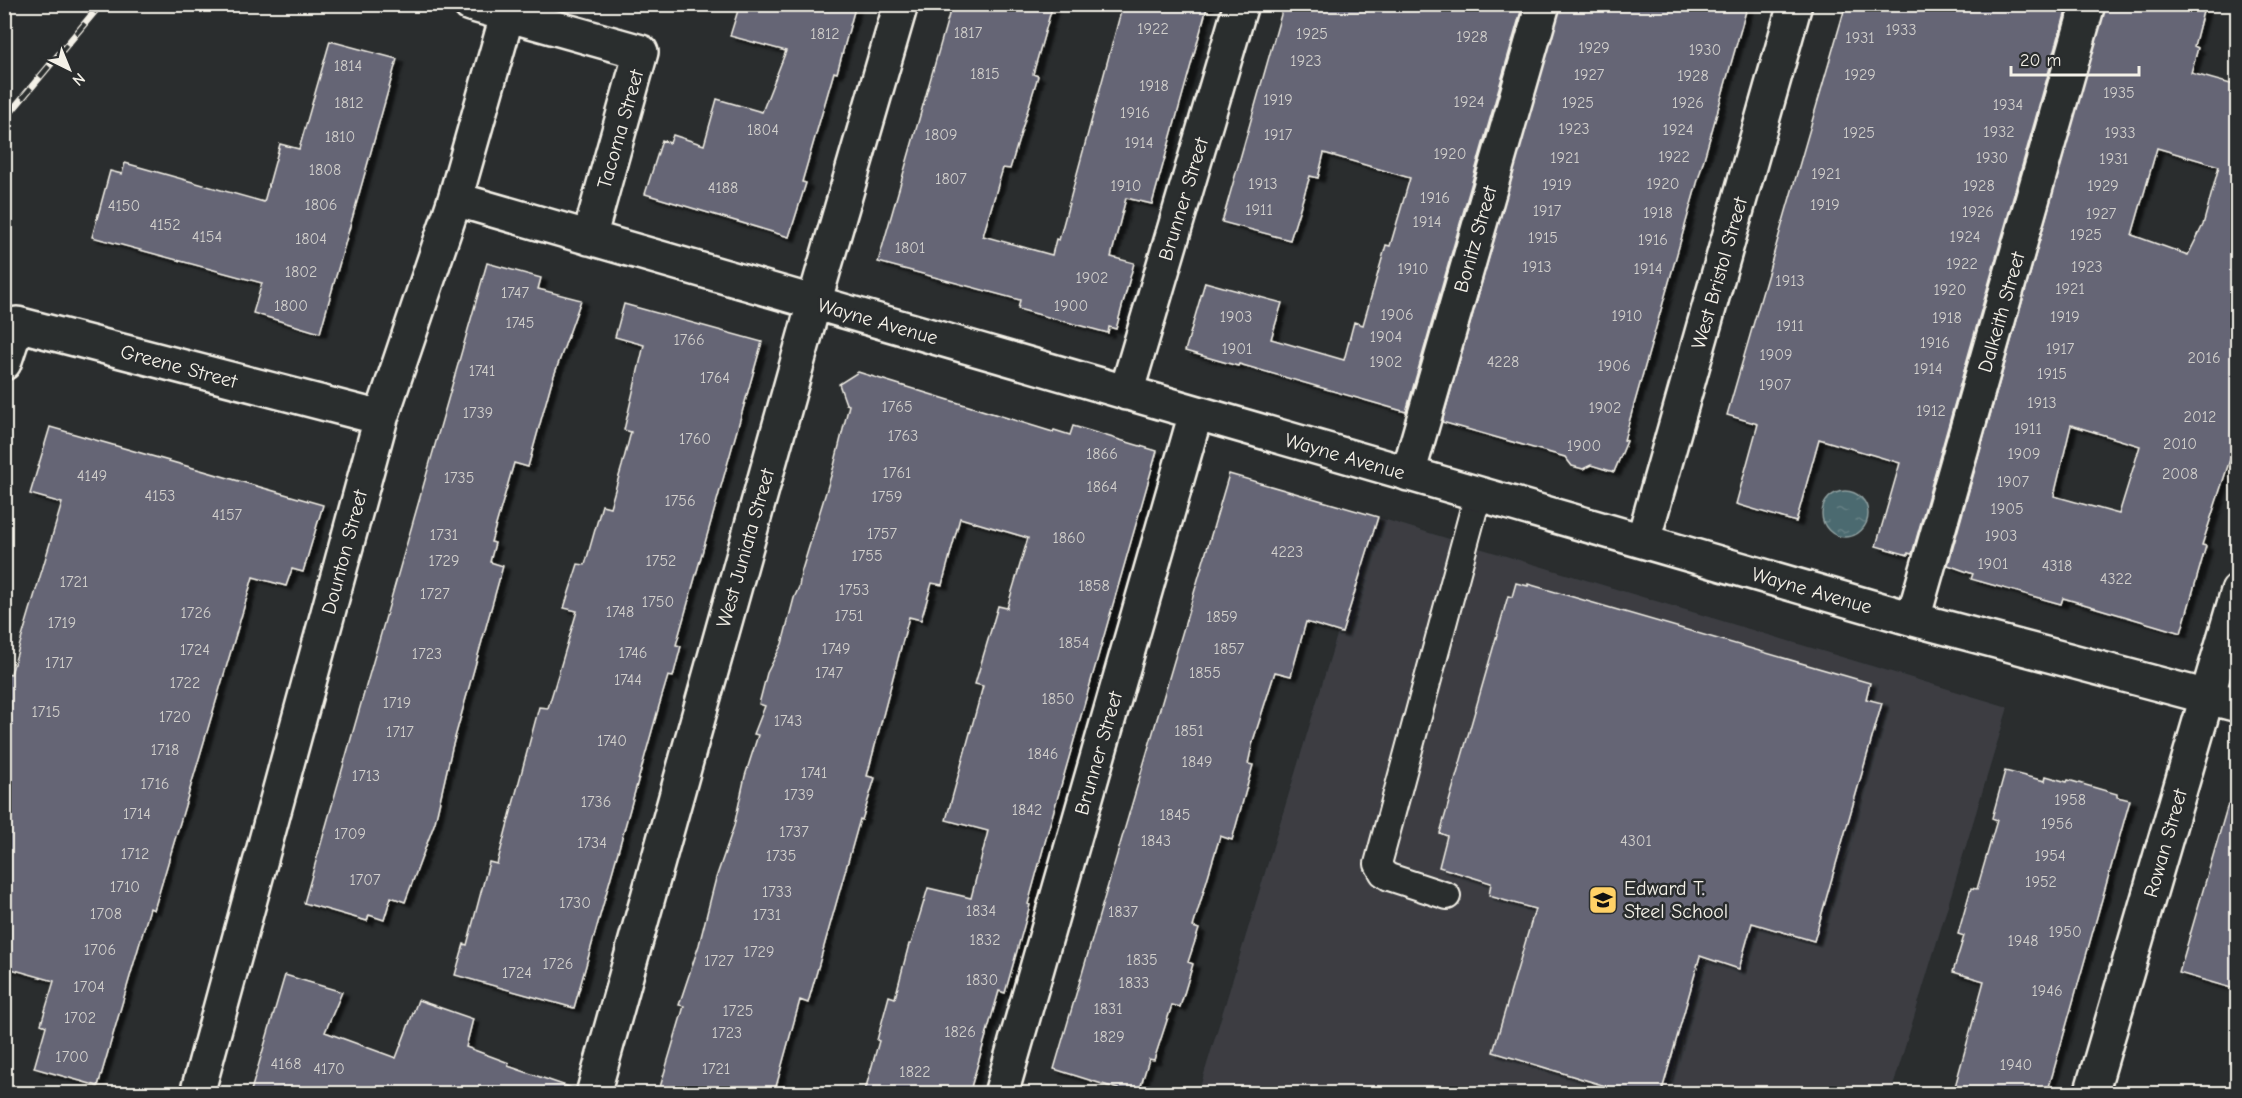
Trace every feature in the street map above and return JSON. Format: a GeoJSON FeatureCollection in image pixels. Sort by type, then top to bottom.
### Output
{"type":"FeatureCollection","features":[{"type":"Feature","properties":{"kind":"street","name":"Tacoma Street"},"geometry":{"type":"LineString","coordinates":[[470,4],[641,52],[590,238]]}},
{"type":"Feature","properties":{"kind":"street","name":"West Juniata Street"},"geometry":{"type":"LineString","coordinates":[[593,1094],[813,303],[900,4]]}},
{"type":"Feature","properties":{"kind":"street","name":"Brunner Street"},"geometry":{"type":"LineString","coordinates":[[1126,393],[1241,4]]}},
{"type":"Feature","properties":{"kind":"street","name":"Bonitz Street"},"geometry":{"type":"LineString","coordinates":[[1408,474],[1543,4]]}},
{"type":"Feature","properties":{"kind":"street","name":"West Bristol Street"},"geometry":{"type":"LineString","coordinates":[[1643,541],[1795,4]]}},
{"type":"Feature","properties":{"kind":"street","name":"Dalkeith Street"},"geometry":{"type":"LineString","coordinates":[[1913,620],[2088,4]]}},
{"type":"Feature","properties":{"kind":"street","name":"Dounton Street"},"geometry":{"type":"LineString","coordinates":[[197,1094],[381,418],[454,199],[507,16]]}},
{"type":"Feature","properties":{"kind":"street","name":"Wayne Avenue"},"geometry":{"type":"LineString","coordinates":[[454,199],[1913,620],[2223,701]]}},
{"type":"Feature","properties":{"kind":"street","name":"Greene Street"},"geometry":{"type":"LineString","coordinates":[[4,363],[17,324],[381,418]]}},
{"type":"Feature","properties":{"kind":"street","name":"Brunner Street"},"geometry":{"type":"LineString","coordinates":[[1001,1094],[1196,413]]}},
{"type":"Feature","properties":{"kind":"street","name":"Rowan Street"},"geometry":{"type":"LineString","coordinates":[[2091,1094],[2223,701],[2238,591]]}},
{"type":"Feature","properties":{"kind":"lane"},"geometry":{"type":"LineString","coordinates":[[1448,896],[1389,877],[1383,873],[1378,864],[1478,494]]}},
{"type":"Feature","properties":{"kind":"shaded area","name":"Edward T. Steel School"},"geometry":{"type":"Polygon","coordinates":[[[1373,516],[2008,707],[1891,1093],[1198,1094],[1373,516]]]}},
{"type":"Feature","properties":{"kind":"water"},"geometry":{"type":"Polygon","coordinates":[[[1845,491],[1861,498],[1868,514],[1861,530],[1845,537],[1829,530],[1822,514],[1829,498],[1845,491]]]}},
{"type":"Feature","properties":{"kind":"building"},"geometry":{"type":"Polygon","coordinates":[[[740,4],[856,4],[837,73],[834,72],[802,182],[806,183],[789,237],[645,194],[662,140],[670,143],[673,135],[704,145],[717,99],[762,112],[786,51],[730,36],[740,4]]]}},
{"type":"Feature","properties":{"kind":"building"},"geometry":{"type":"Polygon","coordinates":[[[952,4],[1053,4],[1033,74],[1038,76],[1010,169],[1003,168],[983,236],[1052,255],[1056,239],[1059,240],[1123,4],[1208,4],[1152,204],[1126,198],[1111,257],[1134,263],[1116,329],[1109,327],[1108,333],[1018,309],[1020,300],[878,262],[952,4]]]}},
{"type":"Feature","properties":{"kind":"building"},"geometry":{"type":"Polygon","coordinates":[[[1284,4],[1523,4],[1406,412],[1239,364],[1238,366],[1185,351],[1205,282],[1282,303],[1271,339],[1344,360],[1354,322],[1363,325],[1386,245],[1390,246],[1410,178],[1324,153],[1318,178],[1310,176],[1290,240],[1222,222],[1284,4]]]}},
{"type":"Feature","properties":{"kind":"building"},"geometry":{"type":"Polygon","coordinates":[[[1561,4],[1748,4],[1624,440],[1627,441],[1614,472],[1591,465],[1583,469],[1572,466],[1565,457],[1442,422],[1561,4]]]}},
{"type":"Feature","properties":{"kind":"building"},"geometry":{"type":"Polygon","coordinates":[[[1846,4],[2068,4],[1912,554],[1908,553],[1908,555],[1876,546],[1900,463],[1819,439],[1796,522],[1736,504],[1758,424],[1727,415],[1846,4]]]}},
{"type":"Feature","properties":{"kind":"building"},"geometry":{"type":"Polygon","coordinates":[[[2106,4],[2205,4],[2194,46],[2198,48],[2191,73],[2238,86],[2238,435],[2202,545],[2206,546],[2181,633],[2063,598],[2061,604],[1971,579],[1973,574],[1948,565],[2106,4]],[[2157,148],[2132,235],[2188,255],[2203,225],[2219,166],[2157,148]],[[2071,425],[2054,496],[2119,514],[2140,446],[2071,425]]]}},
{"type":"Feature","properties":{"kind":"building"},"geometry":{"type":"Polygon","coordinates":[[[330,41],[397,59],[320,333],[253,313],[262,283],[92,237],[110,171],[122,174],[125,163],[264,202],[280,144],[299,149],[330,41]]]}},
{"type":"Feature","properties":{"kind":"building"},"geometry":{"type":"Polygon","coordinates":[[[487,263],[541,278],[538,289],[581,300],[551,384],[528,467],[514,463],[491,542],[495,543],[490,562],[503,566],[452,748],[435,822],[405,902],[391,897],[384,920],[369,915],[367,921],[304,903],[487,263]]]}},
{"type":"Feature","properties":{"kind":"building"},"geometry":{"type":"Polygon","coordinates":[[[624,304],[762,342],[676,645],[681,646],[673,677],[668,676],[659,706],[574,1008],[455,975],[464,944],[467,945],[489,862],[497,864],[539,707],[548,708],[555,685],[577,611],[564,608],[578,564],[585,565],[602,505],[610,507],[631,432],[624,430],[644,345],[615,337],[624,304]]]}},
{"type":"Feature","properties":{"kind":"building"},"geometry":{"type":"Polygon","coordinates":[[[858,372],[1053,432],[1054,430],[1070,435],[1073,426],[1157,451],[1050,824],[1005,993],[999,991],[969,1094],[864,1094],[889,996],[895,998],[909,944],[911,944],[928,888],[971,898],[988,831],[946,820],[983,686],[975,684],[998,606],[1007,608],[1028,538],[960,518],[942,585],[932,583],[921,620],[909,617],[867,776],[875,778],[862,820],[860,819],[808,1003],[800,1000],[774,1094],[658,1094],[684,1006],[679,1005],[699,945],[716,878],[734,826],[745,776],[758,735],[754,734],[765,706],[759,704],[767,673],[782,644],[834,466],[849,405],[846,404],[839,384],[858,372]]]}},
{"type":"Feature","properties":{"kind":"building"},"geometry":{"type":"Polygon","coordinates":[[[50,427],[323,505],[303,572],[292,569],[286,586],[253,577],[154,910],[150,908],[98,1086],[34,1068],[46,1026],[41,1024],[54,981],[4,967],[4,673],[11,674],[62,503],[30,494],[50,427]]]}},
{"type":"Feature","properties":{"kind":"building"},"geometry":{"type":"Polygon","coordinates":[[[1229,474],[1378,517],[1342,633],[1306,622],[1291,676],[1275,672],[1253,741],[1248,764],[1253,765],[1232,840],[1220,836],[1193,927],[1199,929],[1188,962],[1193,964],[1180,1007],[1172,1005],[1154,1060],[1149,1059],[1139,1092],[1132,1090],[1131,1093],[1054,1069],[1229,474]]]}},
{"type":"Feature","properties":{"kind":"building","name":"Edward T. Steel School"},"geometry":{"type":"Polygon","coordinates":[[[1516,583],[1528,586],[1528,584],[1870,683],[1866,699],[1882,703],[1814,941],[1752,923],[1739,969],[1700,956],[1661,1094],[1632,1094],[1493,1052],[1535,909],[1489,896],[1491,883],[1439,867],[1447,836],[1440,833],[1508,596],[1512,597],[1516,583]]]}},
{"type":"Feature","properties":{"kind":"building"},"geometry":{"type":"Polygon","coordinates":[[[2005,771],[2045,781],[2046,776],[2067,782],[2068,780],[2130,800],[2047,1094],[1953,1094],[1984,981],[1953,972],[1964,936],[1958,934],[1971,888],[1977,889],[1997,820],[1992,818],[2005,771]]]}},
{"type":"Feature","properties":{"kind":"building"},"geometry":{"type":"Polygon","coordinates":[[[2228,804],[2238,805],[2238,990],[2179,973],[2228,804]]]}},
{"type":"Feature","properties":{"kind":"building"},"geometry":{"type":"Polygon","coordinates":[[[285,975],[342,992],[325,1032],[396,1058],[418,1000],[473,1019],[466,1047],[509,1063],[508,1066],[572,1088],[571,1094],[250,1094],[285,975]]]}},
{"type":"Feature","properties":{"kind":"railway"},"geometry":{"type":"LineString","coordinates":[[4,120],[101,4]]}},
{"type":"Feature","properties":{"kind":"place","name":"Edward T. Steel School"},"geometry":{"type":"Point","coordinates":[1603,900]}}]}
